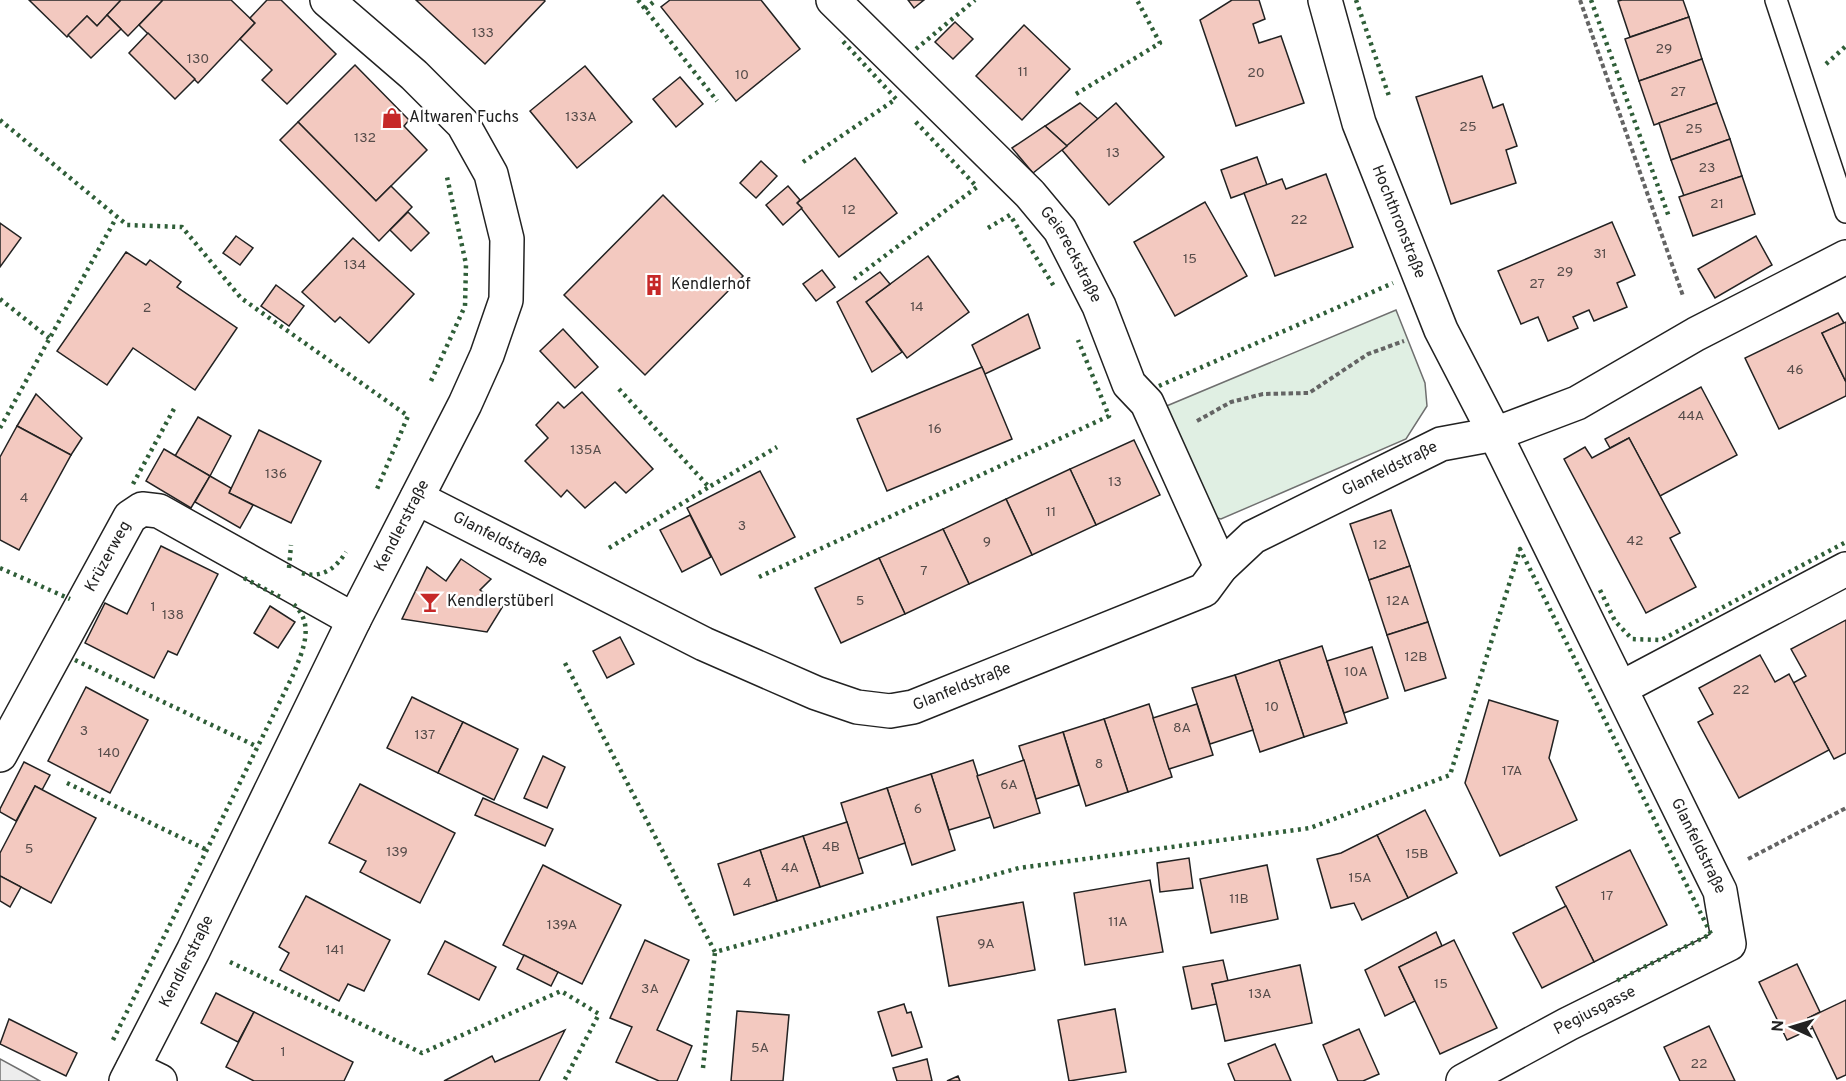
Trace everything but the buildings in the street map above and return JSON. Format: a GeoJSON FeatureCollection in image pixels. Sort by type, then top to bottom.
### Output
{"type":"FeatureCollection","features":[{"type":"Feature","properties":{"kind":"street","name":"Kendlerstraße"},"geometry":{"type":"LineString","coordinates":[[139,1077],[193,951],[354,620],[487,355],[506,300],[507,239],[491,174],[463,124],[414,75],[327,0]]}},
{"type":"Feature","properties":{"kind":"street","name":"Geiereckstraße"},"geometry":{"type":"LineString","coordinates":[[833,0],[1030,194],[1060,230],[1099,306],[1129,384],[1147,403],[1221,567]]}},
{"type":"Feature","properties":{"kind":"street","name":"Hochthronstraße"},"geometry":{"type":"LineString","coordinates":[[1325,0],[1359,123],[1441,330],[1495,434]]}},
{"type":"Feature","properties":{"kind":"street","name":"Glanfeldstraße"},"geometry":{"type":"LineString","coordinates":[[417,498],[704,644],[816,693],[857,707],[890,711],[940,699],[1204,590],[1221,567],[1253,537],[1441,444],[1495,434],[1577,403],[1696,334],[1846,256]]}},
{"type":"Feature","properties":{"kind":"street","name":"Glanfeldstraße"},"geometry":{"type":"LineString","coordinates":[[1495,434],[1720,891],[1730,944]]}},
{"type":"Feature","properties":{"kind":"street","name":"Krüzerweg"},"geometry":{"type":"LineString","coordinates":[[0,756],[130,516],[142,509],[159,511],[354,620]]}},
{"type":"Feature","properties":{"kind":"street"},"geometry":{"type":"LineString","coordinates":[[1621,688],[1846,569]]}},
{"type":"Feature","properties":{"kind":"street","name":"Pegiusgasse"},"geometry":{"type":"LineString","coordinates":[[1462,1081],[1568,1024],[1730,944]]}},
{"type":"Feature","properties":{"kind":"lane"},"geometry":{"type":"LineString","coordinates":[[1776,0],[1846,212]]}},
{"type":"Feature","properties":{"kind":"path"},"geometry":{"type":"LineString","coordinates":[[1580,0],[1696,334]]}},
{"type":"Feature","properties":{"kind":"path"},"geometry":{"type":"LineString","coordinates":[[1165,443],[1231,402],[1263,394],[1310,393],[1368,354],[1389,344],[1419,340],[1441,330]]}},
{"type":"Feature","properties":{"kind":"path"},"geometry":{"type":"LineString","coordinates":[[1713,877],[1846,808]]}},
{"type":"Feature","properties":{"kind":"green space"},"geometry":{"type":"Polygon","coordinates":[[[1396,310],[1425,383],[1427,406],[1406,439],[1221,519],[1205,515],[1157,410],[1396,310]]]}},
{"type":"Feature","properties":{"kind":"shaded area"},"geometry":{"type":"Polygon","coordinates":[[[0,1059],[24,1072],[40,1081],[0,1081],[0,1059]]]}},
{"type":"Feature","properties":{"kind":"hedge"},"geometry":{"type":"LineString","coordinates":[[638,0],[717,101]]}},
{"type":"Feature","properties":{"kind":"hedge"},"geometry":{"type":"LineString","coordinates":[[645,9],[656,0]]}},
{"type":"Feature","properties":{"kind":"hedge"},"geometry":{"type":"LineString","coordinates":[[916,49],[975,0]]}},
{"type":"Feature","properties":{"kind":"hedge"},"geometry":{"type":"LineString","coordinates":[[1076,94],[1160,43],[1137,0]]}},
{"type":"Feature","properties":{"kind":"hedge"},"geometry":{"type":"LineString","coordinates":[[1356,0],[1390,99]]}},
{"type":"Feature","properties":{"kind":"hedge"},"geometry":{"type":"LineString","coordinates":[[1591,0],[1669,217]]}},
{"type":"Feature","properties":{"kind":"hedge"},"geometry":{"type":"LineString","coordinates":[[803,162],[896,99],[840,38]]}},
{"type":"Feature","properties":{"kind":"hedge"},"geometry":{"type":"LineString","coordinates":[[1826,64],[1846,46]]}},
{"type":"Feature","properties":{"kind":"hedge"},"geometry":{"type":"LineString","coordinates":[[854,279],[977,187],[913,119]]}},
{"type":"Feature","properties":{"kind":"hedge"},"geometry":{"type":"LineString","coordinates":[[0,120],[127,225],[182,227],[241,298],[408,416],[377,489]]}},
{"type":"Feature","properties":{"kind":"hedge"},"geometry":{"type":"LineString","coordinates":[[431,381],[465,306],[466,264],[447,177]]}},
{"type":"Feature","properties":{"kind":"hedge"},"geometry":{"type":"LineString","coordinates":[[988,228],[1010,215],[1055,288]]}},
{"type":"Feature","properties":{"kind":"hedge"},"geometry":{"type":"LineString","coordinates":[[0,428],[115,220]]}},
{"type":"Feature","properties":{"kind":"hedge"},"geometry":{"type":"LineString","coordinates":[[1159,386],[1393,283]]}},
{"type":"Feature","properties":{"kind":"hedge"},"geometry":{"type":"LineString","coordinates":[[0,299],[49,338]]}},
{"type":"Feature","properties":{"kind":"hedge"},"geometry":{"type":"LineString","coordinates":[[759,577],[1109,416],[1078,340]]}},
{"type":"Feature","properties":{"kind":"hedge"},"geometry":{"type":"LineString","coordinates":[[619,389],[709,487],[777,447]]}},
{"type":"Feature","properties":{"kind":"hedge"},"geometry":{"type":"LineString","coordinates":[[133,484],[175,407]]}},
{"type":"Feature","properties":{"kind":"hedge"},"geometry":{"type":"LineString","coordinates":[[609,548],[709,487]]}},
{"type":"Feature","properties":{"kind":"hedge"},"geometry":{"type":"LineString","coordinates":[[1600,590],[1615,621],[1632,639],[1661,640],[1846,542]]}},
{"type":"Feature","properties":{"kind":"hedge"},"geometry":{"type":"LineString","coordinates":[[289,568],[291,545]]}},
{"type":"Feature","properties":{"kind":"hedge"},"geometry":{"type":"LineString","coordinates":[[565,663],[715,952],[1019,868],[1310,828],[1450,775],[1520,549],[1711,934],[1616,981]]}},
{"type":"Feature","properties":{"kind":"hedge"},"geometry":{"type":"LineString","coordinates":[[302,573],[316,574],[328,571],[346,552]]}},
{"type":"Feature","properties":{"kind":"hedge"},"geometry":{"type":"LineString","coordinates":[[0,568],[70,599]]}},
{"type":"Feature","properties":{"kind":"hedge"},"geometry":{"type":"LineString","coordinates":[[244,578],[282,598]]}},
{"type":"Feature","properties":{"kind":"hedge"},"geometry":{"type":"LineString","coordinates":[[113,1040],[293,675],[303,647],[306,628],[304,619],[292,603]]}},
{"type":"Feature","properties":{"kind":"hedge"},"geometry":{"type":"LineString","coordinates":[[75,660],[258,747]]}},
{"type":"Feature","properties":{"kind":"hedge"},"geometry":{"type":"LineString","coordinates":[[67,783],[207,850]]}},
{"type":"Feature","properties":{"kind":"hedge"},"geometry":{"type":"LineString","coordinates":[[703,1068],[715,952]]}},
{"type":"Feature","properties":{"kind":"hedge"},"geometry":{"type":"LineString","coordinates":[[230,962],[422,1053],[561,991],[599,1014],[564,1081]]}},
{"type":"Feature","properties":{"kind":"place","name":"Altwaren Fuchs"},"geometry":{"type":"Point","coordinates":[392,118]}},
{"type":"Feature","properties":{"kind":"place","name":"Kendlerhof"},"geometry":{"type":"Point","coordinates":[654,285]}},
{"type":"Feature","properties":{"kind":"place","name":"Kendlerstüberl"},"geometry":{"type":"Point","coordinates":[430,602]}}]}
